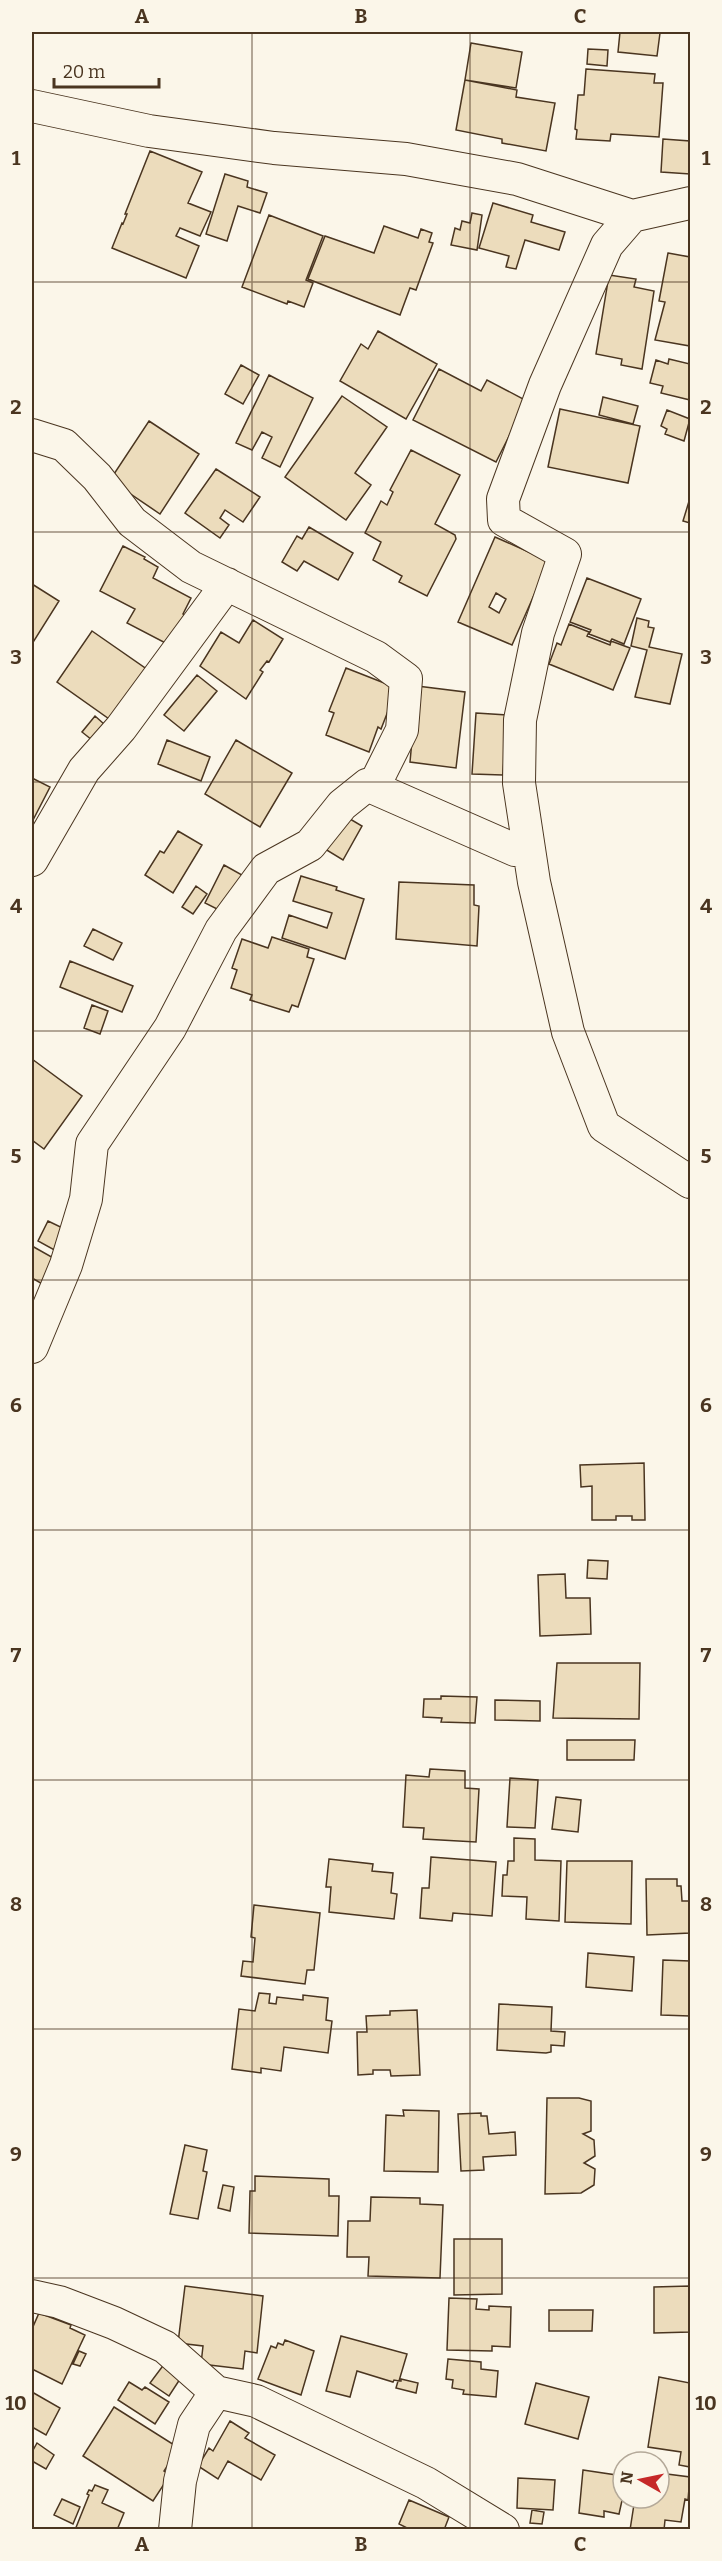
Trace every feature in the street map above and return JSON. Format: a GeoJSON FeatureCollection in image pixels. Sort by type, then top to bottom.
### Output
{"type":"FeatureCollection","features":[{"type":"Feature","properties":{"kind":"street"},"geometry":{"type":"LineString","coordinates":[[32,106],[149,131],[274,148],[406,159],[517,179],[632,216],[690,203]]}},
{"type":"Feature","properties":{"kind":"street"},"geometry":{"type":"LineString","coordinates":[[632,216],[607,245],[545,385],[503,499],[504,520],[565,554],[538,633],[520,720],[519,783],[529,851],[568,1032],[604,1126],[690,1182]]}},
{"type":"Feature","properties":{"kind":"street"},"geometry":{"type":"LineString","coordinates":[[32,435],[64,445],[97,477],[132,522],[191,567],[376,657],[406,679],[402,729],[373,788]]}},
{"type":"Feature","properties":{"kind":"street"},"geometry":{"type":"LineString","coordinates":[[32,860],[84,770],[120,728],[227,584]]}},
{"type":"Feature","properties":{"kind":"street"},"geometry":{"type":"LineString","coordinates":[[32,1347],[66,1264],[86,1199],[92,1144],[170,1028],[196,982],[221,930],[266,869],[310,845],[342,805],[367,784],[515,850],[529,851]]}},
{"type":"Feature","properties":{"kind":"street"},"geometry":{"type":"LineString","coordinates":[[32,2295],[59,2302],[114,2323],[165,2348],[216,2392],[256,2401],[426,2482],[503,2529]]}},
{"type":"Feature","properties":{"kind":"street"},"geometry":{"type":"LineString","coordinates":[[175,2529],[180,2481],[195,2425],[216,2392]]}},
{"type":"Feature","properties":{"kind":"building"},"geometry":{"type":"Polygon","coordinates":[[[620,32],[660,33],[657,56],[618,52],[620,32]]]}},
{"type":"Feature","properties":{"kind":"building"},"geometry":{"type":"Polygon","coordinates":[[[471,43],[522,52],[516,88],[465,80],[471,43]]]}},
{"type":"Feature","properties":{"kind":"building"},"geometry":{"type":"Polygon","coordinates":[[[588,49],[608,50],[607,66],[587,64],[588,49]]]}},
{"type":"Feature","properties":{"kind":"building"},"geometry":{"type":"Polygon","coordinates":[[[586,69],[655,74],[654,83],[663,83],[659,137],[611,134],[610,141],[576,139],[578,95],[584,95],[586,69]]]}},
{"type":"Feature","properties":{"kind":"building"},"geometry":{"type":"Polygon","coordinates":[[[465,80],[517,90],[516,97],[555,103],[546,151],[502,143],[502,139],[456,130],[465,80]]]}},
{"type":"Feature","properties":{"kind":"building"},"geometry":{"type":"Polygon","coordinates":[[[663,139],[690,141],[690,174],[661,172],[663,139]]]}},
{"type":"Feature","properties":{"kind":"building"},"geometry":{"type":"Polygon","coordinates":[[[150,151],[202,172],[188,203],[211,212],[200,236],[180,228],[176,236],[199,246],[186,278],[112,248],[150,151]]]}},
{"type":"Feature","properties":{"kind":"building"},"geometry":{"type":"Polygon","coordinates":[[[225,174],[248,181],[247,187],[267,193],[260,213],[238,206],[227,241],[206,234],[225,174]]]}},
{"type":"Feature","properties":{"kind":"building"},"geometry":{"type":"Polygon","coordinates":[[[493,203],[533,215],[531,222],[565,232],[559,250],[525,240],[516,269],[506,267],[509,256],[479,248],[493,203]]]}},
{"type":"Feature","properties":{"kind":"building"},"geometry":{"type":"Polygon","coordinates":[[[472,213],[482,215],[477,250],[451,245],[455,228],[460,230],[462,221],[470,223],[472,213]]]}},
{"type":"Feature","properties":{"kind":"building"},"geometry":{"type":"Polygon","coordinates":[[[269,215],[323,236],[306,280],[313,283],[304,307],[288,301],[287,304],[242,287],[269,215]]]}},
{"type":"Feature","properties":{"kind":"building"},"geometry":{"type":"Polygon","coordinates":[[[384,226],[418,238],[421,229],[432,233],[429,242],[433,243],[416,290],[410,288],[400,315],[308,279],[325,236],[374,253],[384,226]]]}},
{"type":"Feature","properties":{"kind":"building"},"geometry":{"type":"Polygon","coordinates":[[[668,253],[690,257],[690,346],[655,340],[665,302],[659,301],[668,253]]]}},
{"type":"Feature","properties":{"kind":"building"},"geometry":{"type":"Polygon","coordinates":[[[609,275],[636,279],[634,287],[654,291],[642,369],[621,365],[622,359],[596,354],[609,275]]]}},
{"type":"Feature","properties":{"kind":"building"},"geometry":{"type":"Polygon","coordinates":[[[378,331],[437,364],[406,419],[340,381],[361,344],[368,349],[378,331]]]}},
{"type":"Feature","properties":{"kind":"building"},"geometry":{"type":"Polygon","coordinates":[[[669,359],[690,364],[690,400],[661,393],[663,386],[650,383],[656,360],[668,364],[669,359]]]}},
{"type":"Feature","properties":{"kind":"building"},"geometry":{"type":"Polygon","coordinates":[[[241,365],[259,375],[243,404],[225,394],[241,365]]]}},
{"type":"Feature","properties":{"kind":"building"},"geometry":{"type":"Polygon","coordinates":[[[439,369],[481,391],[487,380],[527,401],[496,462],[413,420],[439,369]]]}},
{"type":"Feature","properties":{"kind":"building"},"geometry":{"type":"Polygon","coordinates":[[[269,375],[313,398],[280,467],[262,458],[272,437],[262,432],[252,450],[236,443],[269,375]]]}},
{"type":"Feature","properties":{"kind":"building"},"geometry":{"type":"Polygon","coordinates":[[[342,396],[387,427],[355,473],[371,485],[346,520],[285,477],[342,396]]]}},
{"type":"Feature","properties":{"kind":"building"},"geometry":{"type":"Polygon","coordinates":[[[603,397],[638,406],[633,424],[599,415],[603,397]]]}},
{"type":"Feature","properties":{"kind":"building"},"geometry":{"type":"Polygon","coordinates":[[[560,409],[640,426],[628,483],[548,467],[560,409]]]}},
{"type":"Feature","properties":{"kind":"building"},"geometry":{"type":"Polygon","coordinates":[[[667,410],[690,419],[684,441],[665,434],[667,429],[661,426],[667,410]]]}},
{"type":"Feature","properties":{"kind":"building"},"geometry":{"type":"Polygon","coordinates":[[[149,421],[199,454],[160,514],[110,480],[149,421]]]}},
{"type":"Feature","properties":{"kind":"building"},"geometry":{"type":"Polygon","coordinates":[[[411,450],[460,475],[435,524],[455,535],[456,539],[427,596],[399,582],[402,576],[373,560],[381,542],[365,533],[381,501],[387,505],[393,492],[390,490],[411,450]]]}},
{"type":"Feature","properties":{"kind":"building"},"geometry":{"type":"Polygon","coordinates":[[[216,469],[260,497],[243,522],[225,510],[220,518],[229,525],[220,538],[185,513],[216,469]]]}},
{"type":"Feature","properties":{"kind":"building"},"geometry":{"type":"Polygon","coordinates":[[[690,498],[690,523],[683,521],[690,498]]]}},
{"type":"Feature","properties":{"kind":"building"},"geometry":{"type":"Polygon","coordinates":[[[309,527],[353,553],[338,580],[304,561],[297,571],[282,562],[297,536],[302,539],[309,527]]]}},
{"type":"Feature","properties":{"kind":"building"},"geometry":{"type":"Polygon","coordinates":[[[495,537],[549,561],[512,645],[458,622],[495,537]],[[496,593],[489,607],[499,613],[506,599],[496,593]]]}},
{"type":"Feature","properties":{"kind":"building"},"geometry":{"type":"Polygon","coordinates":[[[123,546],[145,557],[144,559],[158,567],[153,578],[191,598],[183,614],[190,618],[175,648],[127,623],[135,609],[100,591],[123,546]]]}},
{"type":"Feature","properties":{"kind":"building"},"geometry":{"type":"Polygon","coordinates":[[[587,578],[641,599],[624,644],[612,639],[610,642],[589,634],[591,630],[570,622],[587,578]]]}},
{"type":"Feature","properties":{"kind":"building"},"geometry":{"type":"Polygon","coordinates":[[[32,584],[59,601],[32,644],[32,584]]]}},
{"type":"Feature","properties":{"kind":"building"},"geometry":{"type":"Polygon","coordinates":[[[637,618],[649,621],[648,627],[654,628],[649,647],[682,654],[670,704],[635,697],[647,650],[631,646],[637,618]]]}},
{"type":"Feature","properties":{"kind":"building"},"geometry":{"type":"Polygon","coordinates":[[[253,620],[283,639],[269,662],[267,661],[260,670],[263,672],[246,699],[200,666],[221,632],[239,643],[253,620]]]}},
{"type":"Feature","properties":{"kind":"building"},"geometry":{"type":"Polygon","coordinates":[[[569,624],[589,632],[587,636],[610,645],[611,641],[630,648],[613,690],[549,664],[557,643],[561,645],[569,624]]]}},
{"type":"Feature","properties":{"kind":"building"},"geometry":{"type":"Polygon","coordinates":[[[92,631],[148,670],[112,721],[57,682],[92,631]]]}},
{"type":"Feature","properties":{"kind":"building"},"geometry":{"type":"Polygon","coordinates":[[[346,668],[397,688],[369,752],[326,735],[334,713],[329,711],[346,668]]]}},
{"type":"Feature","properties":{"kind":"building"},"geometry":{"type":"Polygon","coordinates":[[[197,675],[217,691],[184,731],[164,715],[197,675]]]}},
{"type":"Feature","properties":{"kind":"building"},"geometry":{"type":"Polygon","coordinates":[[[417,686],[465,692],[456,768],[410,762],[417,686]]]}},
{"type":"Feature","properties":{"kind":"building"},"geometry":{"type":"Polygon","coordinates":[[[476,713],[507,715],[503,775],[472,774],[476,713]]]}},
{"type":"Feature","properties":{"kind":"building"},"geometry":{"type":"Polygon","coordinates":[[[95,716],[104,724],[92,740],[82,732],[95,716]]]}},
{"type":"Feature","properties":{"kind":"building"},"geometry":{"type":"Polygon","coordinates":[[[167,740],[210,757],[201,781],[158,764],[167,740]]]}},
{"type":"Feature","properties":{"kind":"building"},"geometry":{"type":"Polygon","coordinates":[[[236,740],[292,773],[260,827],[205,794],[236,740]]]}},
{"type":"Feature","properties":{"kind":"building"},"geometry":{"type":"Polygon","coordinates":[[[32,778],[50,787],[32,822],[32,778]]]}},
{"type":"Feature","properties":{"kind":"building"},"geometry":{"type":"Polygon","coordinates":[[[345,816],[362,826],[343,860],[325,849],[345,816]]]}},
{"type":"Feature","properties":{"kind":"building"},"geometry":{"type":"Polygon","coordinates":[[[178,831],[202,845],[173,893],[145,875],[160,851],[164,853],[178,831]]]}},
{"type":"Feature","properties":{"kind":"building"},"geometry":{"type":"Polygon","coordinates":[[[224,865],[242,875],[223,912],[205,903],[224,865]]]}},
{"type":"Feature","properties":{"kind":"building"},"geometry":{"type":"Polygon","coordinates":[[[301,876],[337,887],[336,890],[364,899],[345,959],[282,938],[289,915],[327,928],[332,913],[293,901],[301,876]]]}},
{"type":"Feature","properties":{"kind":"building"},"geometry":{"type":"Polygon","coordinates":[[[399,882],[474,885],[474,905],[479,906],[477,946],[396,939],[399,882]]]}},
{"type":"Feature","properties":{"kind":"building"},"geometry":{"type":"Polygon","coordinates":[[[196,886],[207,894],[193,914],[182,907],[196,886]]]}},
{"type":"Feature","properties":{"kind":"building"},"geometry":{"type":"Polygon","coordinates":[[[93,929],[122,943],[113,960],[84,946],[93,929]]]}},
{"type":"Feature","properties":{"kind":"building"},"geometry":{"type":"Polygon","coordinates":[[[272,937],[309,949],[307,957],[314,959],[298,1007],[292,1005],[289,1012],[250,1000],[252,995],[231,988],[237,970],[232,968],[242,939],[268,948],[272,937]]]}},
{"type":"Feature","properties":{"kind":"building"},"geometry":{"type":"Polygon","coordinates":[[[70,961],[133,986],[122,1012],[60,987],[70,961]]]}},
{"type":"Feature","properties":{"kind":"building"},"geometry":{"type":"Polygon","coordinates":[[[92,1005],[108,1011],[100,1034],[84,1028],[92,1005]]]}},
{"type":"Feature","properties":{"kind":"building"},"geometry":{"type":"Polygon","coordinates":[[[32,1059],[82,1096],[44,1149],[32,1140],[32,1059]]]}},
{"type":"Feature","properties":{"kind":"building"},"geometry":{"type":"Polygon","coordinates":[[[48,1221],[69,1231],[58,1252],[38,1241],[48,1221]]]}},
{"type":"Feature","properties":{"kind":"building"},"geometry":{"type":"Polygon","coordinates":[[[32,1246],[57,1260],[44,1285],[32,1278],[32,1246]]]}},
{"type":"Feature","properties":{"kind":"building"},"geometry":{"type":"Polygon","coordinates":[[[644,1463],[645,1520],[632,1520],[632,1516],[616,1516],[616,1520],[592,1520],[592,1486],[581,1487],[580,1465],[644,1463]]]}},
{"type":"Feature","properties":{"kind":"building"},"geometry":{"type":"Polygon","coordinates":[[[588,1560],[608,1561],[607,1579],[587,1578],[588,1560]]]}},
{"type":"Feature","properties":{"kind":"building"},"geometry":{"type":"Polygon","coordinates":[[[565,1574],[566,1598],[590,1598],[591,1634],[540,1636],[538,1575],[565,1574]]]}},
{"type":"Feature","properties":{"kind":"building"},"geometry":{"type":"Polygon","coordinates":[[[557,1663],[640,1663],[639,1719],[553,1718],[557,1663]]]}},
{"type":"Feature","properties":{"kind":"building"},"geometry":{"type":"Polygon","coordinates":[[[441,1696],[477,1697],[475,1723],[441,1722],[442,1718],[423,1717],[424,1699],[441,1699],[441,1696]]]}},
{"type":"Feature","properties":{"kind":"building"},"geometry":{"type":"Polygon","coordinates":[[[495,1700],[540,1701],[540,1721],[495,1720],[495,1700]]]}},
{"type":"Feature","properties":{"kind":"building"},"geometry":{"type":"Polygon","coordinates":[[[567,1740],[635,1740],[634,1760],[567,1760],[567,1740]]]}},
{"type":"Feature","properties":{"kind":"building"},"geometry":{"type":"Polygon","coordinates":[[[430,1769],[465,1771],[465,1788],[479,1789],[476,1842],[423,1839],[424,1828],[403,1827],[406,1775],[429,1777],[430,1769]]]}},
{"type":"Feature","properties":{"kind":"building"},"geometry":{"type":"Polygon","coordinates":[[[510,1778],[538,1780],[535,1828],[507,1827],[510,1778]]]}},
{"type":"Feature","properties":{"kind":"building"},"geometry":{"type":"Polygon","coordinates":[[[556,1797],[581,1800],[578,1832],[552,1829],[556,1797]]]}},
{"type":"Feature","properties":{"kind":"building"},"geometry":{"type":"Polygon","coordinates":[[[514,1838],[535,1839],[535,1860],[561,1861],[559,1921],[526,1919],[527,1897],[502,1896],[503,1875],[507,1875],[508,1861],[514,1861],[514,1838]]]}},
{"type":"Feature","properties":{"kind":"building"},"geometry":{"type":"Polygon","coordinates":[[[431,1857],[496,1862],[492,1916],[453,1913],[452,1921],[420,1918],[422,1888],[429,1888],[431,1857]]]}},
{"type":"Feature","properties":{"kind":"building"},"geometry":{"type":"Polygon","coordinates":[[[329,1859],[373,1864],[372,1871],[393,1873],[391,1893],[397,1894],[394,1919],[329,1912],[331,1887],[326,1887],[329,1859]]]}},
{"type":"Feature","properties":{"kind":"building"},"geometry":{"type":"Polygon","coordinates":[[[567,1861],[632,1861],[631,1924],[565,1922],[567,1861]]]}},
{"type":"Feature","properties":{"kind":"building"},"geometry":{"type":"Polygon","coordinates":[[[646,1879],[677,1879],[677,1886],[681,1886],[682,1901],[690,1901],[690,1933],[647,1935],[646,1879]]]}},
{"type":"Feature","properties":{"kind":"building"},"geometry":{"type":"Polygon","coordinates":[[[254,1905],[320,1913],[314,1970],[307,1970],[305,1984],[241,1976],[243,1961],[253,1962],[255,1938],[251,1937],[254,1905]]]}},
{"type":"Feature","properties":{"kind":"building"},"geometry":{"type":"Polygon","coordinates":[[[588,1953],[634,1957],[632,1991],[586,1987],[588,1953]]]}},
{"type":"Feature","properties":{"kind":"building"},"geometry":{"type":"Polygon","coordinates":[[[663,1960],[690,1961],[690,2016],[661,2015],[663,1960]]]}},
{"type":"Feature","properties":{"kind":"building"},"geometry":{"type":"Polygon","coordinates":[[[259,1993],[270,1994],[269,2003],[276,2004],[277,1997],[303,2000],[303,1995],[328,1998],[326,2020],[332,2021],[328,2053],[284,2047],[281,2071],[261,2068],[261,2073],[232,2069],[239,2009],[255,2011],[259,1993]]]}},
{"type":"Feature","properties":{"kind":"building"},"geometry":{"type":"Polygon","coordinates":[[[499,2004],[552,2007],[551,2031],[565,2032],[564,2046],[551,2045],[551,2052],[546,2053],[497,2050],[499,2004]]]}},
{"type":"Feature","properties":{"kind":"building"},"geometry":{"type":"Polygon","coordinates":[[[417,2010],[420,2075],[391,2076],[390,2070],[373,2070],[373,2074],[358,2075],[357,2032],[367,2032],[366,2016],[390,2015],[390,2011],[417,2010]]]}},
{"type":"Feature","properties":{"kind":"building"},"geometry":{"type":"Polygon","coordinates":[[[547,2098],[579,2098],[591,2101],[591,2131],[583,2134],[594,2140],[595,2156],[584,2163],[595,2169],[594,2185],[581,2193],[545,2194],[547,2098]]]}},
{"type":"Feature","properties":{"kind":"building"},"geometry":{"type":"Polygon","coordinates":[[[403,2110],[439,2111],[438,2172],[384,2171],[386,2115],[404,2116],[403,2110]]]}},
{"type":"Feature","properties":{"kind":"building"},"geometry":{"type":"Polygon","coordinates":[[[481,2113],[481,2116],[487,2116],[489,2134],[515,2132],[516,2155],[483,2157],[484,2170],[461,2171],[458,2114],[481,2113]]]}},
{"type":"Feature","properties":{"kind":"building"},"geometry":{"type":"Polygon","coordinates":[[[185,2145],[207,2150],[203,2171],[207,2172],[198,2219],[170,2214],[185,2145]]]}},
{"type":"Feature","properties":{"kind":"building"},"geometry":{"type":"Polygon","coordinates":[[[255,2176],[329,2179],[329,2196],[339,2196],[338,2236],[249,2233],[250,2191],[255,2191],[255,2176]]]}},
{"type":"Feature","properties":{"kind":"building"},"geometry":{"type":"Polygon","coordinates":[[[223,2185],[234,2187],[230,2211],[218,2208],[223,2185]]]}},
{"type":"Feature","properties":{"kind":"building"},"geometry":{"type":"Polygon","coordinates":[[[371,2197],[420,2198],[420,2204],[443,2205],[440,2278],[368,2276],[369,2257],[347,2257],[348,2221],[370,2221],[371,2197]]]}},
{"type":"Feature","properties":{"kind":"building"},"geometry":{"type":"Polygon","coordinates":[[[454,2239],[502,2239],[502,2294],[454,2295],[454,2239]]]}},
{"type":"Feature","properties":{"kind":"building"},"geometry":{"type":"Polygon","coordinates":[[[185,2286],[263,2296],[257,2353],[245,2351],[243,2369],[201,2364],[203,2346],[178,2343],[185,2286]]]}},
{"type":"Feature","properties":{"kind":"building"},"geometry":{"type":"Polygon","coordinates":[[[690,2286],[690,2332],[654,2333],[654,2287],[690,2286]]]}},
{"type":"Feature","properties":{"kind":"building"},"geometry":{"type":"Polygon","coordinates":[[[449,2298],[477,2299],[476,2309],[489,2310],[489,2306],[511,2307],[510,2347],[492,2346],[492,2351],[447,2350],[449,2298]]]}},
{"type":"Feature","properties":{"kind":"building"},"geometry":{"type":"Polygon","coordinates":[[[549,2310],[593,2310],[592,2331],[549,2331],[549,2310]]]}},
{"type":"Feature","properties":{"kind":"building"},"geometry":{"type":"Polygon","coordinates":[[[39,2313],[71,2325],[70,2328],[85,2335],[62,2384],[32,2369],[32,2329],[39,2313]]]}},
{"type":"Feature","properties":{"kind":"building"},"geometry":{"type":"Polygon","coordinates":[[[341,2336],[407,2354],[399,2381],[394,2380],[393,2382],[357,2371],[350,2397],[326,2391],[341,2336]]]}},
{"type":"Feature","properties":{"kind":"building"},"geometry":{"type":"Polygon","coordinates":[[[285,2340],[314,2351],[301,2395],[258,2379],[271,2346],[276,2348],[278,2343],[283,2345],[285,2340]]]}},
{"type":"Feature","properties":{"kind":"building"},"geometry":{"type":"Polygon","coordinates":[[[79,2351],[86,2354],[80,2366],[73,2364],[79,2351]]]}},
{"type":"Feature","properties":{"kind":"building"},"geometry":{"type":"Polygon","coordinates":[[[168,2359],[182,2376],[169,2396],[150,2383],[168,2359]]]}},
{"type":"Feature","properties":{"kind":"building"},"geometry":{"type":"Polygon","coordinates":[[[448,2359],[481,2362],[481,2369],[498,2371],[496,2397],[463,2394],[464,2390],[452,2388],[453,2380],[446,2379],[448,2359]]]}},
{"type":"Feature","properties":{"kind":"building"},"geometry":{"type":"Polygon","coordinates":[[[659,2377],[690,2383],[690,2467],[679,2465],[681,2452],[648,2447],[659,2377]]]}},
{"type":"Feature","properties":{"kind":"building"},"geometry":{"type":"Polygon","coordinates":[[[401,2379],[418,2383],[416,2393],[396,2388],[401,2379]]]}},
{"type":"Feature","properties":{"kind":"building"},"geometry":{"type":"Polygon","coordinates":[[[129,2382],[142,2390],[145,2387],[169,2402],[155,2424],[118,2400],[129,2382]]]}},
{"type":"Feature","properties":{"kind":"building"},"geometry":{"type":"Polygon","coordinates":[[[536,2383],[589,2397],[578,2439],[525,2424],[536,2383]]]}},
{"type":"Feature","properties":{"kind":"building"},"geometry":{"type":"Polygon","coordinates":[[[32,2392],[60,2408],[46,2435],[32,2427],[32,2392]]]}},
{"type":"Feature","properties":{"kind":"building"},"geometry":{"type":"Polygon","coordinates":[[[114,2407],[179,2448],[164,2471],[170,2475],[153,2501],[83,2456],[114,2407]]]}},
{"type":"Feature","properties":{"kind":"building"},"geometry":{"type":"Polygon","coordinates":[[[230,2421],[249,2433],[245,2438],[275,2455],[261,2480],[228,2461],[218,2479],[198,2466],[209,2448],[213,2451],[230,2421]]]}},
{"type":"Feature","properties":{"kind":"building"},"geometry":{"type":"Polygon","coordinates":[[[37,2443],[54,2455],[46,2469],[32,2461],[32,2452],[37,2443]]]}},
{"type":"Feature","properties":{"kind":"building"},"geometry":{"type":"Polygon","coordinates":[[[583,2470],[611,2474],[611,2510],[620,2510],[619,2514],[604,2511],[604,2517],[579,2513],[583,2470]]]}},
{"type":"Feature","properties":{"kind":"building"},"geometry":{"type":"Polygon","coordinates":[[[671,2475],[690,2477],[688,2500],[685,2499],[681,2522],[665,2520],[664,2530],[630,2530],[633,2510],[671,2510],[671,2475]]]}},
{"type":"Feature","properties":{"kind":"building"},"geometry":{"type":"Polygon","coordinates":[[[518,2478],[555,2480],[553,2510],[517,2508],[518,2478]]]}},
{"type":"Feature","properties":{"kind":"building"},"geometry":{"type":"Polygon","coordinates":[[[95,2485],[108,2490],[102,2503],[124,2513],[117,2530],[75,2530],[89,2495],[87,2494],[95,2485]]]}},
{"type":"Feature","properties":{"kind":"building"},"geometry":{"type":"Polygon","coordinates":[[[62,2499],[80,2507],[73,2524],[54,2515],[62,2499]]]}},
{"type":"Feature","properties":{"kind":"building"},"geometry":{"type":"Polygon","coordinates":[[[409,2500],[449,2517],[444,2530],[411,2530],[399,2524],[409,2500]]]}},
{"type":"Feature","properties":{"kind":"building"},"geometry":{"type":"Polygon","coordinates":[[[532,2510],[544,2512],[542,2524],[530,2523],[532,2510]]]}}]}
